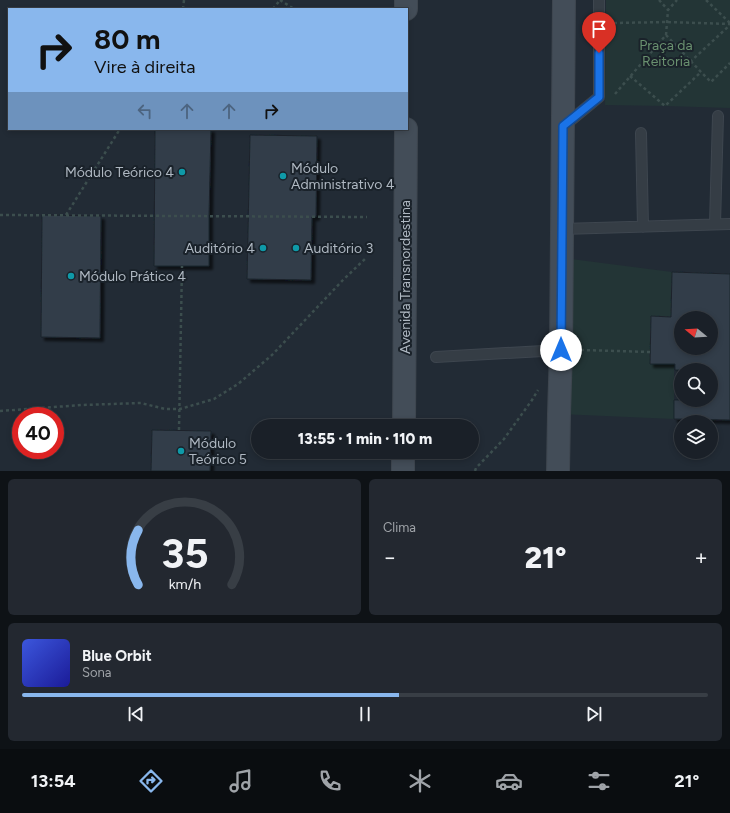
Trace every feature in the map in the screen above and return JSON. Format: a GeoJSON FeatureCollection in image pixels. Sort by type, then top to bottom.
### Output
{"type":"FeatureCollection","features":[{"type":"Feature","properties":{"kind":"street"},"geometry":{"type":"LineString","coordinates":[[558,471],[561,350],[564,0]]}},
{"type":"Feature","properties":{"kind":"street","name":"Avenida Transnordestina"},"geometry":{"type":"LineString","coordinates":[[404,419],[406,130]]}},
{"type":"Feature","properties":{"kind":"street"},"geometry":{"type":"LineString","coordinates":[[403,459],[403,471]]}},
{"type":"Feature","properties":{"kind":"lane"},"geometry":{"type":"LineString","coordinates":[[563,126],[599,97],[599,0]]}},
{"type":"Feature","properties":{"kind":"lane"},"geometry":{"type":"LineString","coordinates":[[715,224],[718,116]]}},
{"type":"Feature","properties":{"kind":"lane"},"geometry":{"type":"LineString","coordinates":[[641,132],[643,227]]}},
{"type":"Feature","properties":{"kind":"lane"},"geometry":{"type":"LineString","coordinates":[[562,229],[730,224]]}},
{"type":"Feature","properties":{"kind":"lane"},"geometry":{"type":"LineString","coordinates":[[436,356],[561,350]]}},
{"type":"Feature","properties":{"kind":"path"},"geometry":{"type":"LineString","coordinates":[[274,8],[280,0],[292,8]]}},
{"type":"Feature","properties":{"kind":"path"},"geometry":{"type":"LineString","coordinates":[[659,0],[668,10]]}},
{"type":"Feature","properties":{"kind":"path"},"geometry":{"type":"LineString","coordinates":[[610,100],[666,35],[668,10],[677,0]]}},
{"type":"Feature","properties":{"kind":"path"},"geometry":{"type":"LineString","coordinates":[[706,0],[730,24]]}},
{"type":"Feature","properties":{"kind":"path"},"geometry":{"type":"LineString","coordinates":[[614,23],[667,22],[730,24]]}},
{"type":"Feature","properties":{"kind":"path"},"geometry":{"type":"LineString","coordinates":[[690,62],[730,24]]}},
{"type":"Feature","properties":{"kind":"path"},"geometry":{"type":"LineString","coordinates":[[666,35],[690,62],[711,82],[730,62]]}},
{"type":"Feature","properties":{"kind":"path"},"geometry":{"type":"LineString","coordinates":[[630,76],[666,106],[700,72]]}},
{"type":"Feature","properties":{"kind":"path"},"geometry":{"type":"LineString","coordinates":[[66,215],[119,130]]}},
{"type":"Feature","properties":{"kind":"path"},"geometry":{"type":"LineString","coordinates":[[0,215],[367,217]]}},
{"type":"Feature","properties":{"kind":"path"},"geometry":{"type":"LineString","coordinates":[[0,411],[82,405],[141,403],[165,409],[180,409],[214,399],[238,384],[272,355],[343,280],[367,257]]}},
{"type":"Feature","properties":{"kind":"path"},"geometry":{"type":"LineString","coordinates":[[179,430],[182,266]]}},
{"type":"Feature","properties":{"kind":"path"},"geometry":{"type":"LineString","coordinates":[[475,471],[476,468],[504,439],[540,388]]}},
{"type":"Feature","properties":{"kind":"green space","name":"Praça da Reitoria"},"geometry":{"type":"Polygon","coordinates":[[[606,0],[730,0],[730,108],[605,105],[606,0]]]}},
{"type":"Feature","properties":{"kind":"green space"},"geometry":{"type":"Polygon","coordinates":[[[571,259],[672,272],[674,419],[559,414],[571,259]]]}},
{"type":"Feature","properties":{"kind":"building","name":"Módulo Teórico 4"},"geometry":{"type":"Polygon","coordinates":[[[155,130],[211,130],[209,266],[154,266],[155,130]]]}},
{"type":"Feature","properties":{"kind":"building"},"geometry":{"type":"Polygon","coordinates":[[[250,135],[317,136],[316,217],[312,217],[311,280],[247,279],[250,135]]]}},
{"type":"Feature","properties":{"kind":"building","name":"Módulo Prático 4"},"geometry":{"type":"Polygon","coordinates":[[[42,215],[101,216],[100,338],[41,337],[42,215]]]}},
{"type":"Feature","properties":{"kind":"building"},"geometry":{"type":"Polygon","coordinates":[[[672,272],[730,274],[730,420],[718,420],[718,415],[674,415],[674,407],[718,407],[718,363],[650,364],[651,316],[671,317],[672,272]]]}},
{"type":"Feature","properties":{"kind":"building","name":"Módulo Teórico 5"},"geometry":{"type":"Polygon","coordinates":[[[152,430],[211,431],[210,471],[151,471],[152,430]]]}},
{"type":"Feature","properties":{"kind":"place","name":"Módulo Teórico 4"},"geometry":{"type":"Point","coordinates":[182,172]}},
{"type":"Feature","properties":{"kind":"place","name":"Módulo Administrativo 4"},"geometry":{"type":"Point","coordinates":[283,176]}},
{"type":"Feature","properties":{"kind":"place","name":"Auditório 4"},"geometry":{"type":"Point","coordinates":[263,248]}},
{"type":"Feature","properties":{"kind":"place","name":"Auditório 3"},"geometry":{"type":"Point","coordinates":[296,248]}},
{"type":"Feature","properties":{"kind":"place","name":"Módulo Prático 4"},"geometry":{"type":"Point","coordinates":[71,276]}},
{"type":"Feature","properties":{"kind":"place","name":"Módulo Teórico 5"},"geometry":{"type":"Point","coordinates":[181,451]}},
{"type":"Feature","properties":{"kind":"route"},"geometry":{"type":"LineString","coordinates":[[561,350],[563,126],[599,97],[599,53]]}}]}
